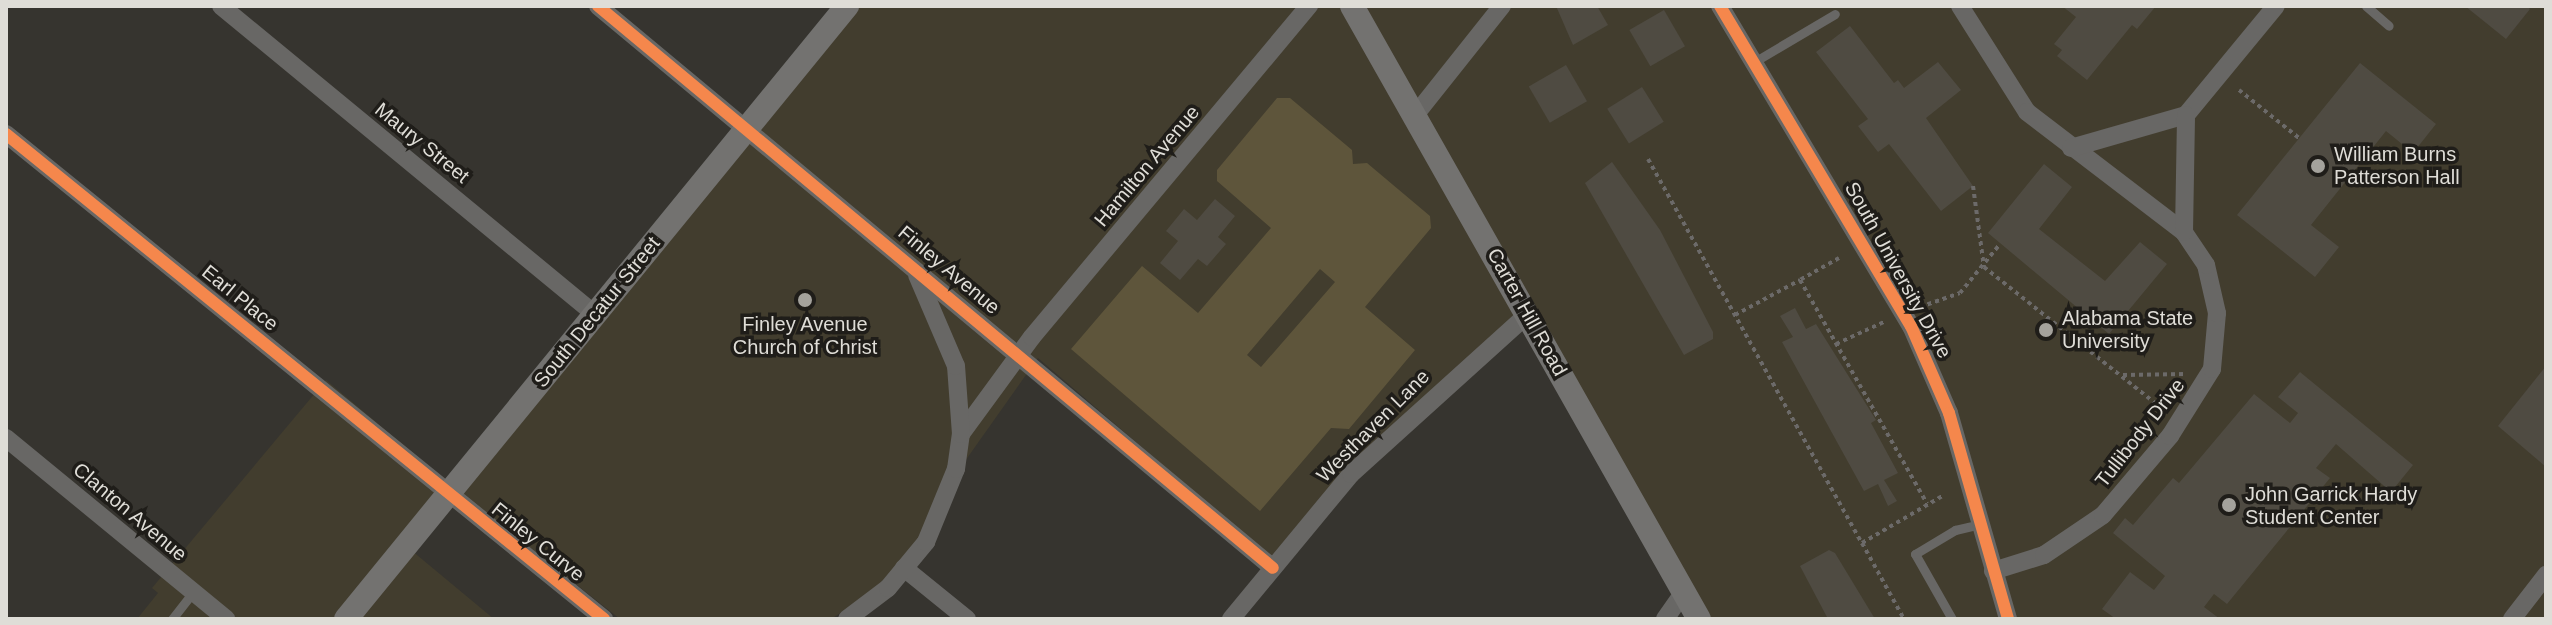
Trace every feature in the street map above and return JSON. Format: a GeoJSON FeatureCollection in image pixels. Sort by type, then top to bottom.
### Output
{"type":"FeatureCollection","features":[{"type":"Feature","properties":{"kind":"main road","name":"South Decatur Street"},"geometry":{"type":"LineString","coordinates":[[346,619],[847,6]]}},
{"type":"Feature","properties":{"kind":"main road","name":"Carter Hill Road"},"geometry":{"type":"LineString","coordinates":[[1352,6],[1416,114],[1699,619]]}},
{"type":"Feature","properties":{"kind":"street","name":"Maury Street"},"geometry":{"type":"LineString","coordinates":[[221,6],[595,314]]}},
{"type":"Feature","properties":{"kind":"street","name":"Finley Avenue"},"geometry":{"type":"LineString","coordinates":[[598,6],[1273,568]]}},
{"type":"Feature","properties":{"kind":"street","name":"Hamilton Avenue"},"geometry":{"type":"LineString","coordinates":[[961,434],[1019,355],[1309,6]]}},
{"type":"Feature","properties":{"kind":"street"},"geometry":{"type":"LineString","coordinates":[[1416,114],[1502,6]]}},
{"type":"Feature","properties":{"kind":"street","name":"South University Drive"},"geometry":{"type":"LineString","coordinates":[[1720,6],[1903,314],[1949,413],[2008,619]]}},
{"type":"Feature","properties":{"kind":"street"},"geometry":{"type":"LineString","coordinates":[[1960,6],[2027,112],[2184,232]]}},
{"type":"Feature","properties":{"kind":"street"},"geometry":{"type":"LineString","coordinates":[[2071,148],[2186,115],[2276,6]]}},
{"type":"Feature","properties":{"kind":"street"},"geometry":{"type":"LineString","coordinates":[[2184,232],[2186,115]]}},
{"type":"Feature","properties":{"kind":"street","name":"Earl Place"},"geometry":{"type":"LineString","coordinates":[[6,134],[448,494]]}},
{"type":"Feature","properties":{"kind":"street","name":"Tullibody Drive"},"geometry":{"type":"LineString","coordinates":[[1993,571],[2044,555],[2103,515],[2203,388],[2216,356],[2217,313],[2206,265],[2184,232]]}},
{"type":"Feature","properties":{"kind":"street"},"geometry":{"type":"LineString","coordinates":[[847,619],[904,568],[942,512],[961,434],[956,366],[913,266]]}},
{"type":"Feature","properties":{"kind":"street","name":"Westhaven Lane"},"geometry":{"type":"LineString","coordinates":[[1231,619],[1351,474],[1528,314]]}},
{"type":"Feature","properties":{"kind":"street","name":"Clanton Avenue"},"geometry":{"type":"LineString","coordinates":[[6,438],[226,619]]}},
{"type":"Feature","properties":{"kind":"street","name":"Finley Curve"},"geometry":{"type":"LineString","coordinates":[[448,494],[604,619]]}},
{"type":"Feature","properties":{"kind":"street"},"geometry":{"type":"LineString","coordinates":[[904,568],[967,619]]}},
{"type":"Feature","properties":{"kind":"street"},"geometry":{"type":"LineString","coordinates":[[2512,619],[2546,575]]}},
{"type":"Feature","properties":{"kind":"street"},"geometry":{"type":"LineString","coordinates":[[1665,619],[1684,592]]}},
{"type":"Feature","properties":{"kind":"lane"},"geometry":{"type":"LineString","coordinates":[[2366,6],[2389,26]]}},
{"type":"Feature","properties":{"kind":"lane"},"geometry":{"type":"LineString","coordinates":[[1754,62],[1835,14]]}},
{"type":"Feature","properties":{"kind":"lane"},"geometry":{"type":"LineString","coordinates":[[1952,619],[1915,554],[1955,530],[1982,524]]}},
{"type":"Feature","properties":{"kind":"lane"},"geometry":{"type":"LineString","coordinates":[[175,618],[193,592]]}},
{"type":"Feature","properties":{"kind":"path"},"geometry":{"type":"LineString","coordinates":[[2239,90],[2299,138]]}},
{"type":"Feature","properties":{"kind":"path"},"geometry":{"type":"LineString","coordinates":[[1648,159],[1904,619]]}},
{"type":"Feature","properties":{"kind":"path"},"geometry":{"type":"LineString","coordinates":[[1973,186],[1984,267],[2166,411]]}},
{"type":"Feature","properties":{"kind":"path"},"geometry":{"type":"LineString","coordinates":[[1836,344],[1960,293],[2000,244]]}},
{"type":"Feature","properties":{"kind":"path"},"geometry":{"type":"LineString","coordinates":[[1734,315],[1839,258]]}},
{"type":"Feature","properties":{"kind":"path"},"geometry":{"type":"LineString","coordinates":[[1800,280],[1927,504]]}},
{"type":"Feature","properties":{"kind":"path"},"geometry":{"type":"LineString","coordinates":[[2121,375],[2191,374]]}},
{"type":"Feature","properties":{"kind":"path"},"geometry":{"type":"LineString","coordinates":[[1862,543],[1944,495]]}},
{"type":"Feature","properties":{"kind":"shaded area","name":"Alabama State University"},"geometry":{"type":"Polygon","coordinates":[[[855,6],[2546,6],[2546,619],[1710,619],[1529,303],[1271,558],[1038,358],[941,495],[916,543],[873,592],[831,619],[620,619],[458,491],[855,6]]]}},
{"type":"Feature","properties":{"kind":"shaded area"},"geometry":{"type":"Polygon","coordinates":[[[1277,98],[1290,98],[1352,150],[1353,164],[1367,163],[1430,216],[1431,228],[1365,307],[1415,350],[1349,429],[1331,428],[1260,511],[1071,349],[1142,266],[1198,313],[1271,228],[1217,181],[1217,170],[1277,98]],[[1320,269],[1247,355],[1261,367],[1335,282],[1320,269]]]}},
{"type":"Feature","properties":{"kind":"shaded area"},"geometry":{"type":"Polygon","coordinates":[[[326,380],[458,491],[411,550],[494,619],[137,619],[158,593],[152,588],[326,380]]]}},
{"type":"Feature","properties":{"kind":"building"},"geometry":{"type":"Polygon","coordinates":[[[1556,6],[1597,6],[1608,25],[1573,45],[1556,6]]]}},
{"type":"Feature","properties":{"kind":"building"},"geometry":{"type":"Polygon","coordinates":[[[2062,6],[2156,6],[2137,29],[2132,25],[2087,80],[2057,56],[2062,50],[2054,44],[2076,17],[2062,6]]]}},
{"type":"Feature","properties":{"kind":"building"},"geometry":{"type":"Polygon","coordinates":[[[2465,6],[2527,6],[2530,9],[2506,39],[2465,6]]]}},
{"type":"Feature","properties":{"kind":"building"},"geometry":{"type":"Polygon","coordinates":[[[1664,10],[1685,46],[1650,66],[1629,30],[1664,10]]]}},
{"type":"Feature","properties":{"kind":"building"},"geometry":{"type":"Polygon","coordinates":[[[1850,26],[1894,83],[1898,80],[1904,88],[1938,62],[1961,90],[1926,118],[1973,186],[1941,211],[1889,144],[1878,152],[1858,126],[1868,119],[1816,52],[1850,26]]]}},
{"type":"Feature","properties":{"kind":"building","name":"William Burns Patterson Hall"},"geometry":{"type":"Polygon","coordinates":[[[2360,63],[2436,124],[2413,153],[2386,131],[2311,225],[2339,247],[2315,277],[2237,215],[2360,63]]]}},
{"type":"Feature","properties":{"kind":"building"},"geometry":{"type":"Polygon","coordinates":[[[1566,65],[1587,101],[1550,123],[1529,86],[1566,65]]]}},
{"type":"Feature","properties":{"kind":"building"},"geometry":{"type":"Polygon","coordinates":[[[1642,87],[1664,122],[1629,143],[1607,109],[1642,87]]]}},
{"type":"Feature","properties":{"kind":"building"},"geometry":{"type":"Polygon","coordinates":[[[1612,162],[1660,230],[1713,332],[1713,339],[1684,355],[1585,183],[1612,162]]]}},
{"type":"Feature","properties":{"kind":"building"},"geometry":{"type":"Polygon","coordinates":[[[2044,164],[2072,187],[2039,229],[2105,281],[2140,242],[2167,264],[2109,334],[1988,233],[2044,164]]]}},
{"type":"Feature","properties":{"kind":"building"},"geometry":{"type":"Polygon","coordinates":[[[1215,199],[1235,216],[1218,237],[1226,244],[1207,266],[1198,259],[1180,280],[1160,263],[1178,241],[1166,231],[1184,209],[1197,220],[1215,199]]]}},
{"type":"Feature","properties":{"kind":"building"},"geometry":{"type":"Polygon","coordinates":[[[1795,308],[1806,329],[1816,324],[1876,420],[1871,423],[1898,473],[1884,480],[1897,501],[1888,506],[1878,484],[1864,491],[1782,342],[1793,337],[1780,316],[1795,308]]]}},
{"type":"Feature","properties":{"kind":"building"},"geometry":{"type":"Polygon","coordinates":[[[2546,366],[2546,467],[2498,426],[2546,366]]]}},
{"type":"Feature","properties":{"kind":"building","name":"John Garrick Hardy Student Center"},"geometry":{"type":"Polygon","coordinates":[[[2300,372],[2413,465],[2391,492],[2336,444],[2316,468],[2330,478],[2227,604],[2214,594],[2204,607],[2220,619],[2116,619],[2102,609],[2130,572],[2154,590],[2165,576],[2113,533],[2125,518],[2133,525],[2173,478],[2179,483],[2254,394],[2290,423],[2298,413],[2278,397],[2300,372]]]}},
{"type":"Feature","properties":{"kind":"building"},"geometry":{"type":"Polygon","coordinates":[[[1829,550],[1835,553],[1875,619],[1828,619],[1800,566],[1829,550]]]}},
{"type":"Feature","properties":{"kind":"cycle path"},"geometry":{"type":"LineString","coordinates":[[598,6],[1273,568]]}},
{"type":"Feature","properties":{"kind":"cycle path"},"geometry":{"type":"LineString","coordinates":[[1720,6],[1911,326],[1949,413],[2008,619]]}},
{"type":"Feature","properties":{"kind":"cycle path"},"geometry":{"type":"LineString","coordinates":[[6,134],[604,619]]}},
{"type":"Feature","properties":{"kind":"place","name":"William Burns Patterson Hall"},"geometry":{"type":"Point","coordinates":[2318,166]}},
{"type":"Feature","properties":{"kind":"place","name":"Finley Avenue Church of Christ"},"geometry":{"type":"Point","coordinates":[805,300]}},
{"type":"Feature","properties":{"kind":"place","name":"Alabama State University"},"geometry":{"type":"Point","coordinates":[2046,330]}},
{"type":"Feature","properties":{"kind":"place","name":"John Garrick Hardy Student Center"},"geometry":{"type":"Point","coordinates":[2229,505]}}]}
